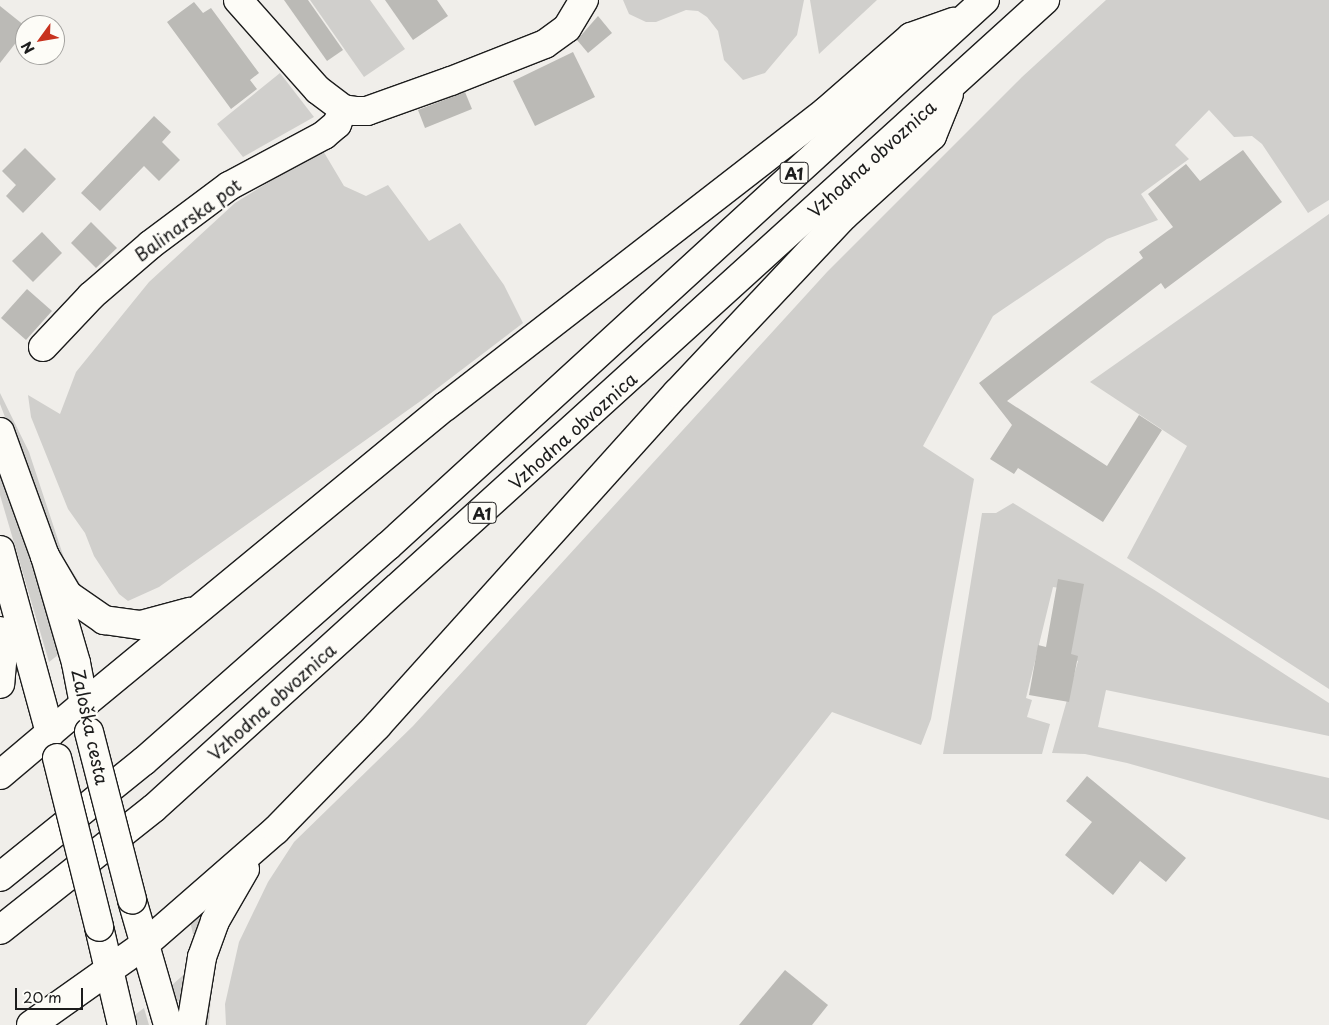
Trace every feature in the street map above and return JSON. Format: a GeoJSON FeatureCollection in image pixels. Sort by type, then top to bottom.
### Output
{"type":"FeatureCollection","features":[{"type":"Feature","properties":{"kind":"main road"},"geometry":{"type":"LineString","coordinates":[[238,0],[318,90],[343,109],[367,111],[545,44],[567,28],[584,0]]}},
{"type":"Feature","properties":{"kind":"main road","name":"Vzhodna obvoznica"},"geometry":{"type":"LineString","coordinates":[[0,930],[154,808],[1045,0]]}},
{"type":"Feature","properties":{"kind":"main road"},"geometry":{"type":"LineString","coordinates":[[0,775],[54,745],[84,704],[446,406],[826,112],[911,37],[976,8]]}},
{"type":"Feature","properties":{"kind":"main road","name":"A1"},"geometry":{"type":"LineString","coordinates":[[0,877],[144,761],[388,546],[976,8]]}},
{"type":"Feature","properties":{"kind":"main road"},"geometry":{"type":"LineString","coordinates":[[31,1025],[144,945],[276,830],[472,624],[678,393],[844,216],[932,136],[953,85]]}},
{"type":"Feature","properties":{"kind":"main road","name":"Balinarska pot"},"geometry":{"type":"LineString","coordinates":[[43,348],[91,296],[150,245],[229,186],[324,135],[337,124],[343,109]]}},
{"type":"Feature","properties":{"kind":"main road","name":"Zaloška cesta"},"geometry":{"type":"LineString","coordinates":[[0,432],[45,556],[74,653],[89,732],[144,945],[168,1025]]}},
{"type":"Feature","properties":{"kind":"main road"},"geometry":{"type":"LineString","coordinates":[[0,550],[54,745],[122,1025]]}},
{"type":"Feature","properties":{"kind":"main road"},"geometry":{"type":"LineString","coordinates":[[45,556],[68,595],[94,615],[115,623],[141,625],[165,620],[210,602]]}},
{"type":"Feature","properties":{"kind":"main road"},"geometry":{"type":"LineString","coordinates":[[0,631],[3,652],[0,684]]}},
{"type":"Feature","properties":{"kind":"main road"},"geometry":{"type":"LineString","coordinates":[[192,1025],[202,957],[215,921],[234,885],[276,830]]}},
{"type":"Feature","properties":{"kind":"shaded area"},"geometry":{"type":"Polygon","coordinates":[[[310,0],[370,0],[405,49],[364,77],[310,0]]]}},
{"type":"Feature","properties":{"kind":"shaded area"},"geometry":{"type":"Polygon","coordinates":[[[623,0],[804,0],[797,35],[765,73],[743,80],[724,60],[718,31],[707,17],[698,11],[686,10],[656,22],[646,22],[629,14],[623,0]]]}},
{"type":"Feature","properties":{"kind":"shaded area"},"geometry":{"type":"Polygon","coordinates":[[[810,0],[877,0],[819,54],[810,0]]]}},
{"type":"Feature","properties":{"kind":"shaded area"},"geometry":{"type":"Polygon","coordinates":[[[1106,0],[1329,0],[1329,200],[1308,213],[1262,144],[1252,136],[1234,137],[1209,110],[1175,145],[1189,159],[1141,194],[1158,220],[1107,239],[993,316],[923,446],[974,479],[931,719],[921,745],[832,712],[586,1025],[226,1025],[225,1004],[239,942],[268,882],[294,842],[413,726],[827,272],[1022,77],[1106,0]]]}},
{"type":"Feature","properties":{"kind":"shaded area"},"geometry":{"type":"Polygon","coordinates":[[[280,73],[314,117],[243,157],[217,124],[280,73]]]}},
{"type":"Feature","properties":{"kind":"shaded area"},"geometry":{"type":"Polygon","coordinates":[[[322,149],[344,186],[366,196],[388,185],[429,241],[460,223],[504,285],[523,323],[422,400],[159,587],[128,601],[119,594],[94,556],[85,533],[68,509],[31,417],[28,395],[60,414],[76,372],[149,282],[235,203],[322,149]]]}},
{"type":"Feature","properties":{"kind":"shaded area"},"geometry":{"type":"Polygon","coordinates":[[[1329,214],[1329,689],[1127,558],[1187,446],[1090,382],[1329,214]]]}},
{"type":"Feature","properties":{"kind":"shaded area"},"geometry":{"type":"Polygon","coordinates":[[[0,393],[29,452],[64,558],[84,590],[83,598],[62,566],[0,404],[0,393]]]}},
{"type":"Feature","properties":{"kind":"shaded area"},"geometry":{"type":"Polygon","coordinates":[[[0,464],[62,652],[49,662],[0,495],[0,464]]]}},
{"type":"Feature","properties":{"kind":"shaded area"},"geometry":{"type":"Polygon","coordinates":[[[1013,503],[1156,591],[1329,703],[1329,736],[1106,690],[1098,727],[1329,778],[1329,820],[1127,763],[1085,754],[1052,753],[1078,661],[1066,656],[1080,591],[1053,587],[1026,698],[1032,700],[1027,717],[1050,724],[1042,754],[943,754],[982,513],[996,513],[1013,503]]]}},
{"type":"Feature","properties":{"kind":"shaded area"},"geometry":{"type":"Polygon","coordinates":[[[210,905],[199,935],[193,934],[190,921],[210,905]]]}},
{"type":"Feature","properties":{"kind":"shaded area"},"geometry":{"type":"Polygon","coordinates":[[[213,967],[209,1025],[202,1025],[213,967]]]}},
{"type":"Feature","properties":{"kind":"shaded area"},"geometry":{"type":"Polygon","coordinates":[[[189,970],[182,1001],[177,1001],[172,985],[189,970]]]}},
{"type":"Feature","properties":{"kind":"shaded area"},"geometry":{"type":"Polygon","coordinates":[[[144,1008],[149,1025],[135,1025],[132,1017],[144,1008]]]}},
{"type":"Feature","properties":{"kind":"building"},"geometry":{"type":"Polygon","coordinates":[[[284,0],[308,0],[343,50],[327,61],[284,0]]]}},
{"type":"Feature","properties":{"kind":"building"},"geometry":{"type":"Polygon","coordinates":[[[385,0],[437,0],[448,16],[413,40],[385,0]]]}},
{"type":"Feature","properties":{"kind":"building"},"geometry":{"type":"Polygon","coordinates":[[[194,2],[203,13],[211,8],[259,73],[250,80],[257,89],[231,109],[167,22],[194,2]]]}},
{"type":"Feature","properties":{"kind":"building"},"geometry":{"type":"Polygon","coordinates":[[[0,6],[15,18],[15,44],[0,63],[0,6]]]}},
{"type":"Feature","properties":{"kind":"building"},"geometry":{"type":"Polygon","coordinates":[[[598,16],[612,33],[588,53],[577,40],[598,16]]]}},
{"type":"Feature","properties":{"kind":"building"},"geometry":{"type":"Polygon","coordinates":[[[573,52],[595,97],[535,126],[513,81],[573,52]]]}},
{"type":"Feature","properties":{"kind":"building"},"geometry":{"type":"Polygon","coordinates":[[[465,92],[472,109],[425,128],[418,110],[465,92]]]}},
{"type":"Feature","properties":{"kind":"building"},"geometry":{"type":"Polygon","coordinates":[[[154,116],[171,132],[162,142],[180,160],[159,181],[144,166],[100,211],[81,193],[154,116]]]}},
{"type":"Feature","properties":{"kind":"building"},"geometry":{"type":"Polygon","coordinates":[[[25,148],[56,179],[23,213],[6,196],[16,185],[2,171],[25,148]]]}},
{"type":"Feature","properties":{"kind":"building"},"geometry":{"type":"Polygon","coordinates":[[[1243,150],[1282,202],[1165,289],[1161,283],[1007,401],[1107,466],[1139,415],[1162,430],[1103,522],[1018,468],[1014,474],[990,459],[1012,425],[979,383],[1143,258],[1139,252],[1173,227],[1148,194],[1186,164],[1200,181],[1243,150]]]}},
{"type":"Feature","properties":{"kind":"building"},"geometry":{"type":"Polygon","coordinates":[[[91,222],[117,248],[96,268],[71,243],[91,222]]]}},
{"type":"Feature","properties":{"kind":"building"},"geometry":{"type":"Polygon","coordinates":[[[42,232],[62,253],[33,282],[12,261],[42,232]]]}},
{"type":"Feature","properties":{"kind":"building"},"geometry":{"type":"Polygon","coordinates":[[[27,289],[52,311],[26,340],[1,318],[27,289]]]}},
{"type":"Feature","properties":{"kind":"building"},"geometry":{"type":"Polygon","coordinates":[[[1058,579],[1084,584],[1071,654],[1078,656],[1069,702],[1029,695],[1038,645],[1046,647],[1058,579]]]}},
{"type":"Feature","properties":{"kind":"building"},"geometry":{"type":"Polygon","coordinates":[[[1087,776],[1186,858],[1166,882],[1140,861],[1113,895],[1065,855],[1092,822],[1066,801],[1087,776]]]}},
{"type":"Feature","properties":{"kind":"building"},"geometry":{"type":"Polygon","coordinates":[[[785,970],[828,1005],[812,1025],[739,1025],[785,970]]]}}]}
